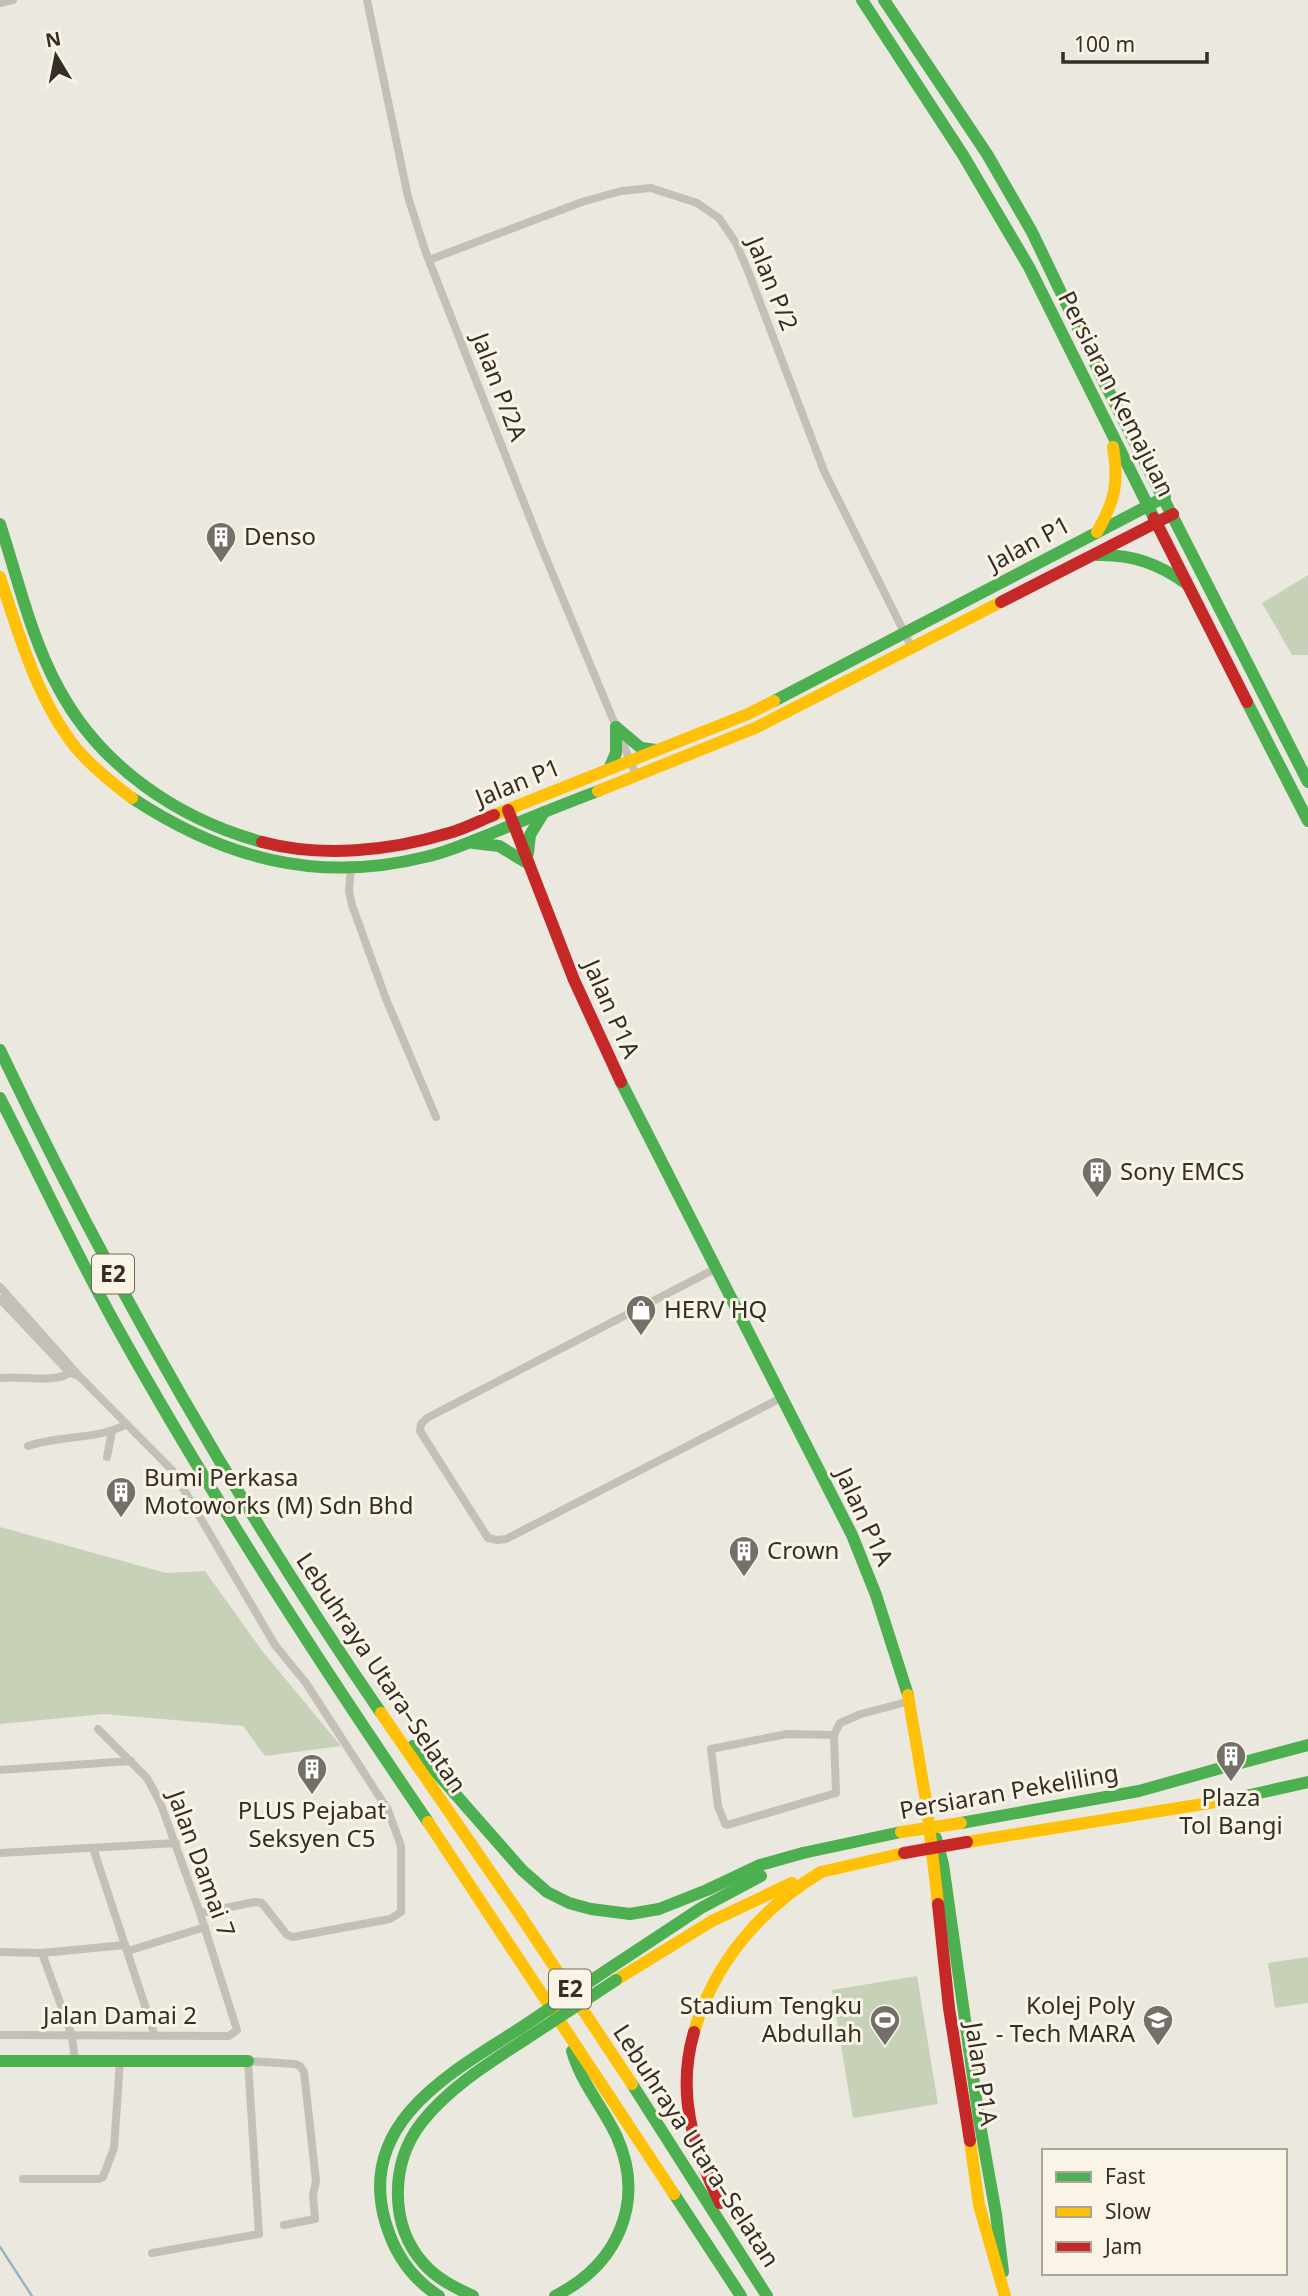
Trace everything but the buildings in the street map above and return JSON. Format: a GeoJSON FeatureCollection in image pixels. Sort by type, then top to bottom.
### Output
{"type":"FeatureCollection","features":[{"type":"Feature","properties":{"kind":"main road","name":"Persiaran Kemajuan"},"geometry":{"type":"LineString","coordinates":[[862,0],[963,155],[1028,267],[1307,818]]}},
{"type":"Feature","properties":{"kind":"main road","name":"Persiaran Kemajuan"},"geometry":{"type":"LineString","coordinates":[[884,0],[986,154],[1032,232],[1100,374],[1308,782]]}},
{"type":"Feature","properties":{"kind":"main road"},"geometry":{"type":"LineString","coordinates":[[1096,533],[1117,490],[1111,433]]}},
{"type":"Feature","properties":{"kind":"main road","name":"Jalan P1"},"geometry":{"type":"LineString","coordinates":[[0,524],[59,690],[76,718],[102,749],[132,778],[175,805],[237,834],[312,850],[348,850],[419,841],[450,833],[748,713],[1165,497]]}},
{"type":"Feature","properties":{"kind":"main road","name":"Jalan P1"},"geometry":{"type":"LineString","coordinates":[[0,577],[13,619],[44,694],[70,740],[103,775],[173,825],[223,848],[290,865],[351,867],[426,857],[755,728],[1173,514]]}},
{"type":"Feature","properties":{"kind":"main road"},"geometry":{"type":"LineString","coordinates":[[1092,555],[1126,555],[1150,561],[1166,568],[1190,586]]}},
{"type":"Feature","properties":{"kind":"main road"},"geometry":{"type":"LineString","coordinates":[[616,727],[641,748],[656,750]]}},
{"type":"Feature","properties":{"kind":"main road"},"geometry":{"type":"LineString","coordinates":[[609,769],[616,753],[616,727]]}},
{"type":"Feature","properties":{"kind":"main road","name":"Jalan P1A"},"geometry":{"type":"LineString","coordinates":[[508,810],[574,980],[608,1056],[852,1535],[876,1595],[910,1701],[927,1807],[943,1864],[986,2162],[996,2203],[1004,2290]]}},
{"type":"Feature","properties":{"kind":"main road"},"geometry":{"type":"LineString","coordinates":[[529,864],[528,836],[544,812]]}},
{"type":"Feature","properties":{"kind":"main road"},"geometry":{"type":"LineString","coordinates":[[467,842],[503,846],[529,864]]}},
{"type":"Feature","properties":{"kind":"main road","name":"Lebuhraya Utara–Selatan"},"geometry":{"type":"LineString","coordinates":[[0,1050],[37,1129],[131,1309],[237,1492],[363,1689],[553,1963],[767,2296]]}},
{"type":"Feature","properties":{"kind":"main road","name":"Lebuhraya Utara–Selatan"},"geometry":{"type":"LineString","coordinates":[[0,1098],[113,1319],[232,1523],[344,1698],[528,1969],[569,2036],[632,2127],[741,2296]]}},
{"type":"Feature","properties":{"kind":"main road"},"geometry":{"type":"LineString","coordinates":[[363,1689],[522,1870],[547,1892],[569,1903],[609,1913],[644,1912],[683,1900],[760,1865],[803,1853]]}},
{"type":"Feature","properties":{"kind":"main road","name":"Persiaran Pekeliling"},"geometry":{"type":"LineString","coordinates":[[803,1853],[901,1832],[1139,1791],[1308,1745]]}},
{"type":"Feature","properties":{"kind":"main road","name":"Persiaran Pekeliling"},"geometry":{"type":"LineString","coordinates":[[821,1872],[904,1853],[1235,1798],[1308,1782]]}},
{"type":"Feature","properties":{"kind":"main road"},"geometry":{"type":"LineString","coordinates":[[439,2296],[412,2274],[396,2252],[385,2224],[380,2195],[383,2163],[406,2114],[423,2095],[523,2034],[612,1975],[701,1908],[803,1853]]}},
{"type":"Feature","properties":{"kind":"main road"},"geometry":{"type":"LineString","coordinates":[[612,1975],[782,1887],[821,1872]]}},
{"type":"Feature","properties":{"kind":"main road"},"geometry":{"type":"LineString","coordinates":[[775,2296],[704,2172],[688,2119],[685,2089],[689,2051],[697,2012],[713,1977],[727,1958],[773,1905],[821,1872]]}},
{"type":"Feature","properties":{"kind":"main road"},"geometry":{"type":"LineString","coordinates":[[473,2296],[424,2264],[411,2246],[401,2221],[396,2193],[400,2166],[420,2123],[467,2079],[523,2034]]}},
{"type":"Feature","properties":{"kind":"main road"},"geometry":{"type":"LineString","coordinates":[[555,2296],[576,2286],[609,2253],[626,2214],[628,2190],[621,2147],[573,2056],[569,2036]]}},
{"type":"Feature","properties":{"kind":"main road"},"geometry":{"type":"LineString","coordinates":[[0,2060],[248,2061]]}},
{"type":"Feature","properties":{"kind":"street"},"geometry":{"type":"LineString","coordinates":[[0,3],[13,0]]}},
{"type":"Feature","properties":{"kind":"street","name":"Jalan P/2A"},"geometry":{"type":"LineString","coordinates":[[367,0],[408,197],[429,260],[541,546],[636,775]]}},
{"type":"Feature","properties":{"kind":"street","name":"Jalan P/2"},"geometry":{"type":"LineString","coordinates":[[429,260],[582,202],[621,191],[651,188],[668,192],[697,202],[719,218],[736,243],[744,261],[824,471],[912,648]]}},
{"type":"Feature","properties":{"kind":"street"},"geometry":{"type":"LineString","coordinates":[[351,867],[349,891],[352,905],[386,999],[436,1116]]}},
{"type":"Feature","properties":{"kind":"street"},"geometry":{"type":"LineString","coordinates":[[715,1269],[427,1418],[421,1424],[420,1431],[488,1538],[497,1540],[506,1539],[781,1398]]}},
{"type":"Feature","properties":{"kind":"street"},"geometry":{"type":"LineString","coordinates":[[0,1287],[74,1373]]}},
{"type":"Feature","properties":{"kind":"street"},"geometry":{"type":"LineString","coordinates":[[0,1299],[173,1471],[275,1645],[306,1683],[388,1810],[401,1846],[401,1912],[390,1919],[293,1937],[287,1935],[262,1903],[255,1902],[200,1913]]}},
{"type":"Feature","properties":{"kind":"street"},"geometry":{"type":"LineString","coordinates":[[0,1378],[18,1376],[61,1379],[74,1373]]}},
{"type":"Feature","properties":{"kind":"street"},"geometry":{"type":"LineString","coordinates":[[29,1446],[44,1440],[112,1431],[125,1425]]}},
{"type":"Feature","properties":{"kind":"street"},"geometry":{"type":"LineString","coordinates":[[107,1457],[112,1431]]}},
{"type":"Feature","properties":{"kind":"street"},"geometry":{"type":"LineString","coordinates":[[834,1735],[788,1734],[711,1749],[718,1806],[725,1824],[836,1793],[834,1735],[840,1723],[861,1714],[910,1701]]}},
{"type":"Feature","properties":{"kind":"street","name":"Jalan Damai 7"},"geometry":{"type":"LineString","coordinates":[[98,1729],[147,1778],[160,1802],[205,1927],[237,2030]]}},
{"type":"Feature","properties":{"kind":"street"},"geometry":{"type":"LineString","coordinates":[[0,1770],[131,1761]]}},
{"type":"Feature","properties":{"kind":"street"},"geometry":{"type":"LineString","coordinates":[[0,1853],[176,1843]]}},
{"type":"Feature","properties":{"kind":"street"},"geometry":{"type":"LineString","coordinates":[[93,1848],[155,2036]]}},
{"type":"Feature","properties":{"kind":"street"},"geometry":{"type":"LineString","coordinates":[[0,1952],[42,1953],[126,1948],[205,1927]]}},
{"type":"Feature","properties":{"kind":"street"},"geometry":{"type":"LineString","coordinates":[[42,1953],[72,2036],[75,2061]]}},
{"type":"Feature","properties":{"kind":"street","name":"Jalan Damai 2"},"geometry":{"type":"LineString","coordinates":[[0,2035],[229,2036],[237,2030]]}},
{"type":"Feature","properties":{"kind":"street"},"geometry":{"type":"LineString","coordinates":[[23,2179],[99,2179],[103,2176],[114,2148],[120,2061]]}},
{"type":"Feature","properties":{"kind":"street"},"geometry":{"type":"LineString","coordinates":[[152,2253],[259,2234],[248,2061],[295,2064],[300,2066],[303,2072],[316,2181],[313,2196],[315,2219],[284,2225]]}},
{"type":"Feature","properties":{"kind":"green space"},"geometry":{"type":"Polygon","coordinates":[[[1308,575],[1308,655],[1292,655],[1262,603],[1308,575]]]}},
{"type":"Feature","properties":{"kind":"green space"},"geometry":{"type":"Polygon","coordinates":[[[0,1527],[166,1573],[205,1571],[263,1652],[341,1746],[265,1756],[243,1726],[104,1714],[0,1724],[0,1527]]]}},
{"type":"Feature","properties":{"kind":"green space"},"geometry":{"type":"Polygon","coordinates":[[[1308,1957],[1308,2003],[1275,2008],[1268,1963],[1308,1957]]]}},
{"type":"Feature","properties":{"kind":"green space","name":"Stadium Tengku Abdullah"},"geometry":{"type":"Polygon","coordinates":[[[917,1976],[938,2104],[853,2118],[832,1990],[917,1976]]]}},
{"type":"Feature","properties":{"kind":"waterway"},"geometry":{"type":"LineString","coordinates":[[0,2247],[32,2296]]}},
{"type":"Feature","properties":{"kind":"traffic: fast"},"geometry":{"type":"LineString","coordinates":[[862,0],[963,155],[1029,267],[1154,518]]}},
{"type":"Feature","properties":{"kind":"traffic: fast"},"geometry":{"type":"LineString","coordinates":[[884,0],[987,154],[1032,232],[1100,374],[1308,782]]}},
{"type":"Feature","properties":{"kind":"traffic: fast"},"geometry":{"type":"LineString","coordinates":[[774,701],[1165,497]]}},
{"type":"Feature","properties":{"kind":"traffic: fast"},"geometry":{"type":"LineString","coordinates":[[0,524],[33,629],[49,670],[76,717],[97,743],[120,766],[172,804],[231,832],[262,842]]}},
{"type":"Feature","properties":{"kind":"traffic: fast"},"geometry":{"type":"LineString","coordinates":[[1097,555],[1133,558],[1166,571],[1187,584]]}},
{"type":"Feature","properties":{"kind":"traffic: fast"},"geometry":{"type":"LineString","coordinates":[[1247,702],[1308,821]]}},
{"type":"Feature","properties":{"kind":"traffic: fast"},"geometry":{"type":"LineString","coordinates":[[616,727],[641,748],[656,750]]}},
{"type":"Feature","properties":{"kind":"traffic: fast"},"geometry":{"type":"LineString","coordinates":[[609,769],[616,753],[616,727]]}},
{"type":"Feature","properties":{"kind":"traffic: fast"},"geometry":{"type":"LineString","coordinates":[[132,798],[166,819],[236,850],[272,860],[346,868],[385,865],[443,852],[598,791]]}},
{"type":"Feature","properties":{"kind":"traffic: fast"},"geometry":{"type":"LineString","coordinates":[[528,853],[530,835],[544,812]]}},
{"type":"Feature","properties":{"kind":"traffic: fast"},"geometry":{"type":"LineString","coordinates":[[473,843],[499,846],[529,864]]}},
{"type":"Feature","properties":{"kind":"traffic: fast"},"geometry":{"type":"LineString","coordinates":[[0,1050],[86,1222],[177,1389],[275,1552],[381,1713]]}},
{"type":"Feature","properties":{"kind":"traffic: fast"},"geometry":{"type":"LineString","coordinates":[[621,1082],[852,1535],[876,1595],[908,1695]]}},
{"type":"Feature","properties":{"kind":"traffic: fast"},"geometry":{"type":"LineString","coordinates":[[0,1098],[98,1293],[187,1448],[305,1637],[428,1822]]}},
{"type":"Feature","properties":{"kind":"traffic: fast"},"geometry":{"type":"LineString","coordinates":[[1233,1765],[1308,1745]]}},
{"type":"Feature","properties":{"kind":"traffic: fast"},"geometry":{"type":"LineString","coordinates":[[413,1746],[522,1870],[547,1892],[569,1903],[630,1914],[659,1909],[760,1865],[803,1853]]}},
{"type":"Feature","properties":{"kind":"traffic: fast"},"geometry":{"type":"LineString","coordinates":[[961,1823],[1139,1791],[1221,1768]]}},
{"type":"Feature","properties":{"kind":"traffic: fast"},"geometry":{"type":"LineString","coordinates":[[1241,1797],[1308,1782]]}},
{"type":"Feature","properties":{"kind":"traffic: fast"},"geometry":{"type":"LineString","coordinates":[[803,1853],[901,1832]]}},
{"type":"Feature","properties":{"kind":"traffic: fast"},"geometry":{"type":"LineString","coordinates":[[936,1838],[943,1864],[1003,2272]]}},
{"type":"Feature","properties":{"kind":"traffic: fast"},"geometry":{"type":"LineString","coordinates":[[607,1970],[701,1908],[761,1876]]}},
{"type":"Feature","properties":{"kind":"traffic: fast"},"geometry":{"type":"LineString","coordinates":[[519,2029],[607,1970]]}},
{"type":"Feature","properties":{"kind":"traffic: fast"},"geometry":{"type":"LineString","coordinates":[[526,2039],[616,1980]]}},
{"type":"Feature","properties":{"kind":"traffic: fast"},"geometry":{"type":"LineString","coordinates":[[439,2296],[413,2274],[390,2235],[380,2189],[384,2158],[396,2130],[415,2106],[438,2084],[519,2029]]}},
{"type":"Feature","properties":{"kind":"traffic: fast"},"geometry":{"type":"LineString","coordinates":[[473,2296],[435,2274],[413,2248],[404,2231],[400,2213],[399,2175],[411,2138],[433,2109],[471,2076],[526,2039]]}},
{"type":"Feature","properties":{"kind":"traffic: fast"},"geometry":{"type":"LineString","coordinates":[[555,2296],[577,2283],[610,2249],[620,2230],[628,2185],[625,2162],[617,2137],[581,2074],[572,2051]]}},
{"type":"Feature","properties":{"kind":"traffic: fast"},"geometry":{"type":"LineString","coordinates":[[0,2061],[248,2061]]}},
{"type":"Feature","properties":{"kind":"traffic: fast"},"geometry":{"type":"LineString","coordinates":[[632,2084],[767,2296]]}},
{"type":"Feature","properties":{"kind":"traffic: fast"},"geometry":{"type":"LineString","coordinates":[[674,2194],[741,2296]]}},
{"type":"Feature","properties":{"kind":"traffic: slow"},"geometry":{"type":"LineString","coordinates":[[1097,532],[1108,511],[1114,491],[1116,471],[1113,447]]}},
{"type":"Feature","properties":{"kind":"traffic: slow"},"geometry":{"type":"LineString","coordinates":[[0,577],[31,666],[50,709],[76,748],[132,798]]}},
{"type":"Feature","properties":{"kind":"traffic: slow"},"geometry":{"type":"LineString","coordinates":[[598,791],[755,728],[1001,602]]}},
{"type":"Feature","properties":{"kind":"traffic: slow"},"geometry":{"type":"LineString","coordinates":[[494,815],[748,714],[774,701]]}},
{"type":"Feature","properties":{"kind":"traffic: slow"},"geometry":{"type":"LineString","coordinates":[[908,1695],[927,1807],[938,1904]]}},
{"type":"Feature","properties":{"kind":"traffic: slow"},"geometry":{"type":"LineString","coordinates":[[381,1713],[632,2084]]}},
{"type":"Feature","properties":{"kind":"traffic: slow"},"geometry":{"type":"LineString","coordinates":[[967,1842],[1228,1800]]}},
{"type":"Feature","properties":{"kind":"traffic: slow"},"geometry":{"type":"LineString","coordinates":[[428,1822],[674,2194]]}},
{"type":"Feature","properties":{"kind":"traffic: slow"},"geometry":{"type":"LineString","coordinates":[[901,1832],[961,1823]]}},
{"type":"Feature","properties":{"kind":"traffic: slow"},"geometry":{"type":"LineString","coordinates":[[821,1872],[904,1853]]}},
{"type":"Feature","properties":{"kind":"traffic: slow"},"geometry":{"type":"LineString","coordinates":[[694,2032],[714,1983],[742,1940],[778,1903],[821,1872]]}},
{"type":"Feature","properties":{"kind":"traffic: slow"},"geometry":{"type":"LineString","coordinates":[[616,1980],[712,1921],[792,1883]]}},
{"type":"Feature","properties":{"kind":"traffic: slow"},"geometry":{"type":"LineString","coordinates":[[970,2141],[979,2205],[1005,2296]]}},
{"type":"Feature","properties":{"kind":"traffic: jam"},"geometry":{"type":"LineString","coordinates":[[1001,602],[1173,514]]}},
{"type":"Feature","properties":{"kind":"traffic: jam"},"geometry":{"type":"LineString","coordinates":[[1154,518],[1247,702]]}},
{"type":"Feature","properties":{"kind":"traffic: jam"},"geometry":{"type":"LineString","coordinates":[[508,810],[574,980],[621,1082]]}},
{"type":"Feature","properties":{"kind":"traffic: jam"},"geometry":{"type":"LineString","coordinates":[[262,842],[308,850],[380,848],[449,833],[494,815]]}},
{"type":"Feature","properties":{"kind":"traffic: jam"},"geometry":{"type":"LineString","coordinates":[[904,1853],[967,1842]]}},
{"type":"Feature","properties":{"kind":"traffic: jam"},"geometry":{"type":"LineString","coordinates":[[938,1904],[949,2008],[970,2141]]}},
{"type":"Feature","properties":{"kind":"traffic: jam"},"geometry":{"type":"LineString","coordinates":[[694,2032],[687,2077],[690,2120],[702,2161],[720,2203]]}},
{"type":"Feature","properties":{"kind":"place","name":"Denso"},"geometry":{"type":"Point","coordinates":[221,564]}},
{"type":"Feature","properties":{"kind":"place","name":"Sony EMCS"},"geometry":{"type":"Point","coordinates":[1097,1199]}},
{"type":"Feature","properties":{"kind":"place","name":"HERV HQ"},"geometry":{"type":"Point","coordinates":[641,1337]}},
{"type":"Feature","properties":{"kind":"place","name":"Bumi Perkasa Motoworks (M) Sdn Bhd"},"geometry":{"type":"Point","coordinates":[121,1519]}},
{"type":"Feature","properties":{"kind":"place","name":"Crown"},"geometry":{"type":"Point","coordinates":[744,1578]}},
{"type":"Feature","properties":{"kind":"place","name":"Plaza Tol Bangi"},"geometry":{"type":"Point","coordinates":[1231,1783]}},
{"type":"Feature","properties":{"kind":"place","name":"PLUS Pejabat Seksyen C5"},"geometry":{"type":"Point","coordinates":[312,1796]}},
{"type":"Feature","properties":{"kind":"place","name":"Stadium Tengku Abdullah"},"geometry":{"type":"Point","coordinates":[885,2047]}},
{"type":"Feature","properties":{"kind":"place","name":"Kolej Poly - Tech MARA"},"geometry":{"type":"Point","coordinates":[1158,2047]}}]}
